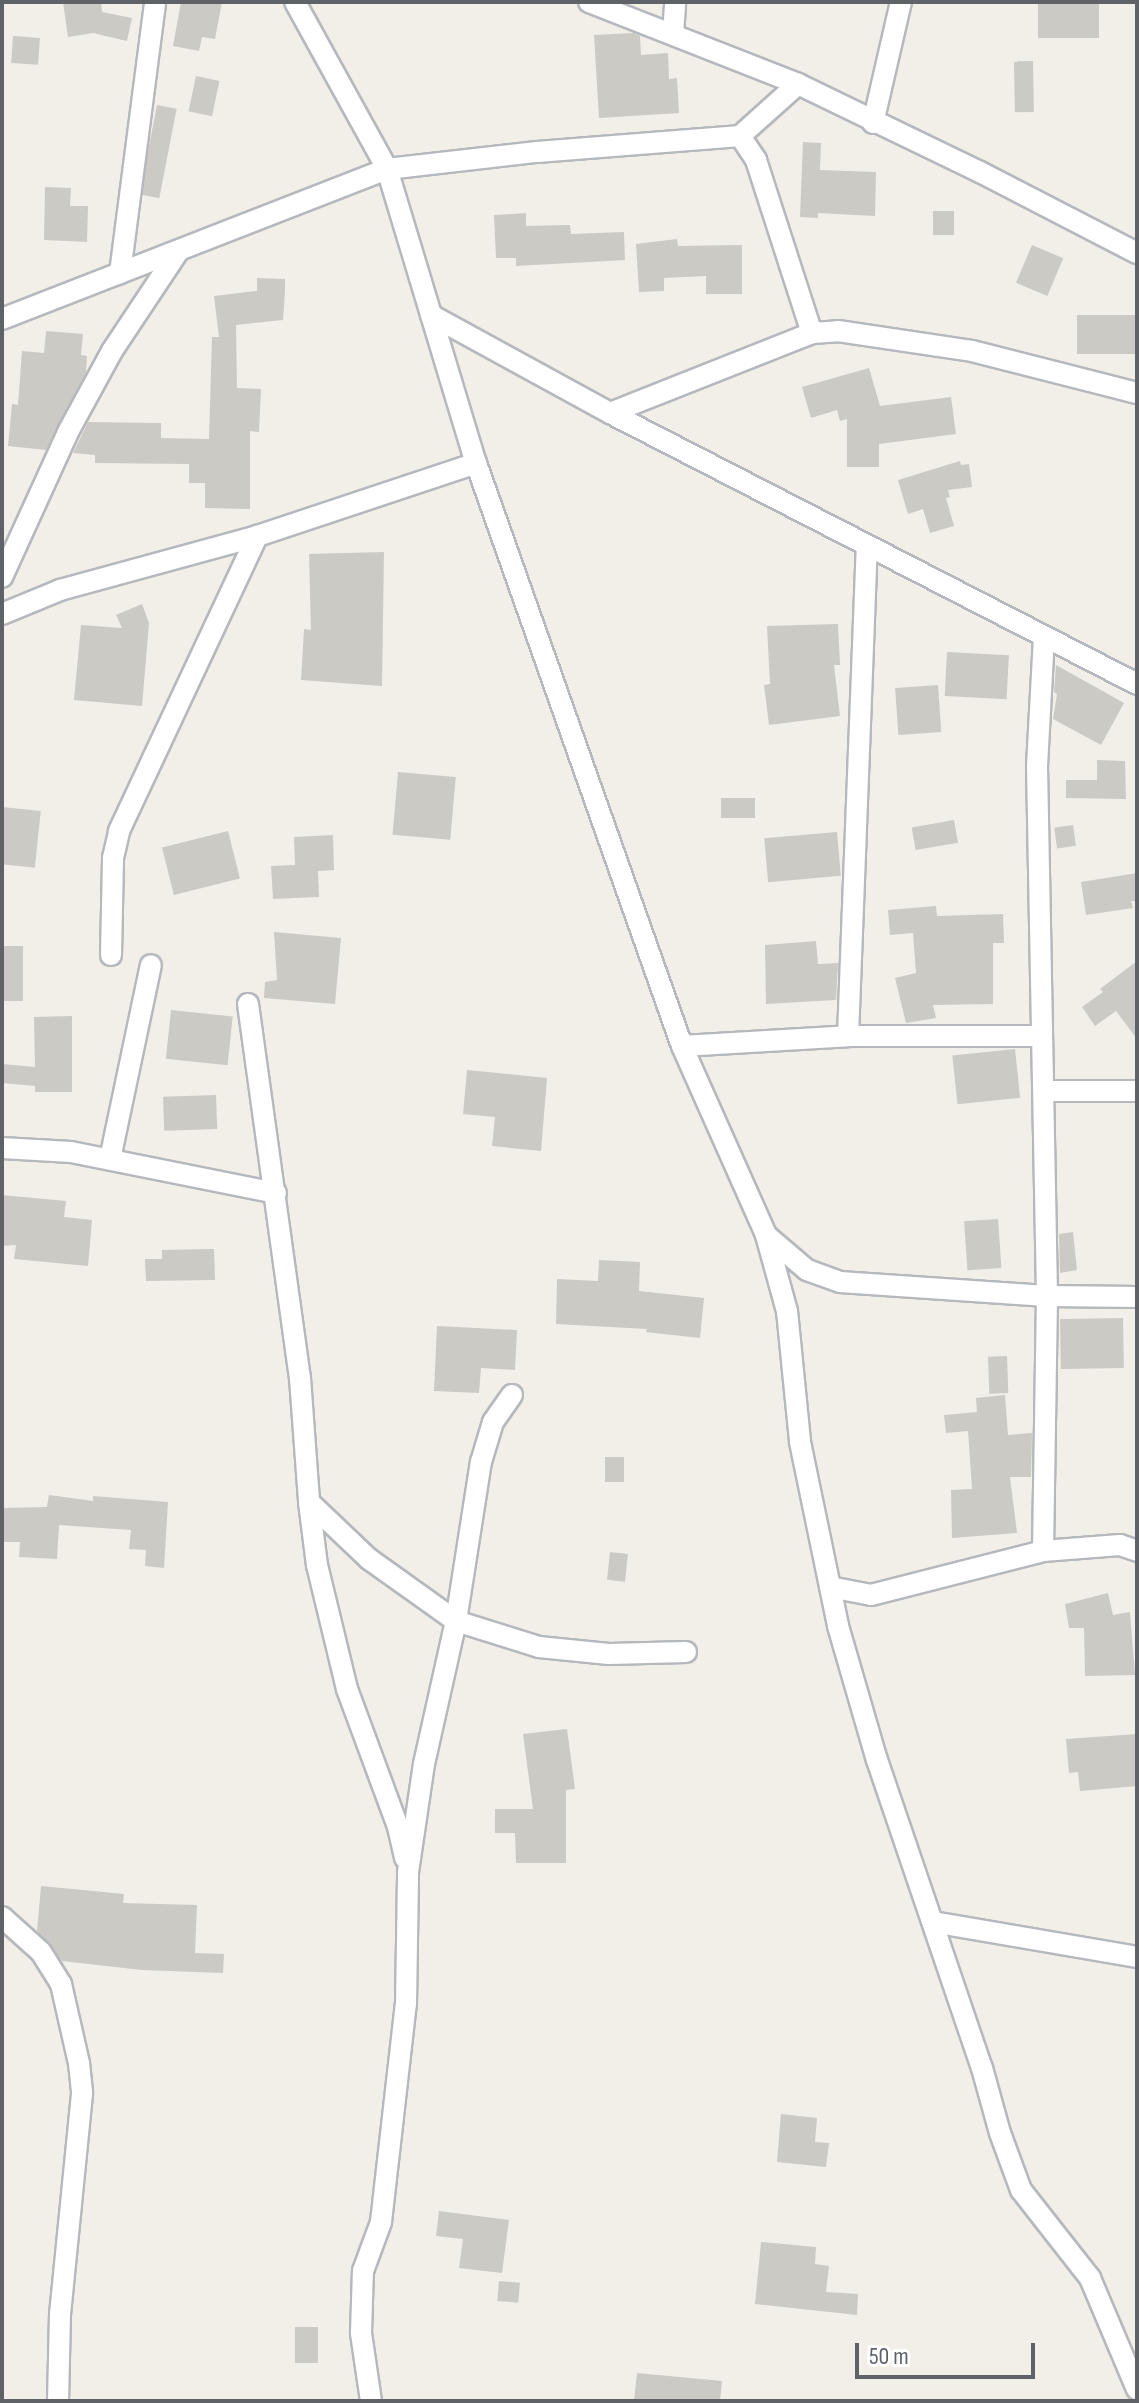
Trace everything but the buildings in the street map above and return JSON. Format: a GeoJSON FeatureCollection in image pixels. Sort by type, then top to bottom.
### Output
{"type":"FeatureCollection","features":[{"type":"Feature","properties":{"kind":"street"},"geometry":{"type":"LineString","coordinates":[[120,273],[155,2]]}},
{"type":"Feature","properties":{"kind":"street"},"geometry":{"type":"LineString","coordinates":[[295,2],[387,169],[476,463],[682,1046],[766,1235],[787,1311],[796,1367],[800,1442],[830,1587],[877,1760],[1021,2190],[1090,2278],[1137,2389]]}},
{"type":"Feature","properties":{"kind":"street"},"geometry":{"type":"LineString","coordinates":[[589,2],[798,84],[873,123],[980,172],[1137,253]]}},
{"type":"Feature","properties":{"kind":"street"},"geometry":{"type":"LineString","coordinates":[[673,34],[675,2]]}},
{"type":"Feature","properties":{"kind":"street"},"geometry":{"type":"LineString","coordinates":[[873,123],[901,2]]}},
{"type":"Feature","properties":{"kind":"street"},"geometry":{"type":"LineString","coordinates":[[2,319],[387,169],[537,152],[740,136],[798,84]]}},
{"type":"Feature","properties":{"kind":"street"},"geometry":{"type":"LineString","coordinates":[[740,136],[756,160],[812,333]]}},
{"type":"Feature","properties":{"kind":"street"},"geometry":{"type":"LineString","coordinates":[[2,577],[68,432],[112,351],[179,250]]}},
{"type":"Feature","properties":{"kind":"street"},"geometry":{"type":"LineString","coordinates":[[431,315],[610,413],[1137,684]]}},
{"type":"Feature","properties":{"kind":"street"},"geometry":{"type":"LineString","coordinates":[[610,413],[812,333],[838,331],[972,351],[1137,393]]}},
{"type":"Feature","properties":{"kind":"street"},"geometry":{"type":"LineString","coordinates":[[2,614],[60,590],[257,536],[476,463]]}},
{"type":"Feature","properties":{"kind":"street"},"geometry":{"type":"LineString","coordinates":[[111,955],[111,896],[119,831],[257,536]]}},
{"type":"Feature","properties":{"kind":"street"},"geometry":{"type":"LineString","coordinates":[[848,1036],[867,546]]}},
{"type":"Feature","properties":{"kind":"street"},"geometry":{"type":"LineString","coordinates":[[1043,1551],[1047,1296],[1037,766],[1044,638]]}},
{"type":"Feature","properties":{"kind":"street"},"geometry":{"type":"LineString","coordinates":[[110,1159],[151,965]]}},
{"type":"Feature","properties":{"kind":"street"},"geometry":{"type":"LineString","coordinates":[[248,1004],[300,1378],[317,1565],[347,1689],[398,1827],[408,1872]]}},
{"type":"Feature","properties":{"kind":"street"},"geometry":{"type":"LineString","coordinates":[[682,1046],[848,1036],[1042,1036]]}},
{"type":"Feature","properties":{"kind":"street"},"geometry":{"type":"LineString","coordinates":[[1044,1091],[1137,1091]]}},
{"type":"Feature","properties":{"kind":"street"},"geometry":{"type":"LineString","coordinates":[[2,1148],[110,1159],[276,1193]]}},
{"type":"Feature","properties":{"kind":"street"},"geometry":{"type":"LineString","coordinates":[[766,1235],[807,1270],[840,1282],[1047,1296],[1137,1297]]}},
{"type":"Feature","properties":{"kind":"street"},"geometry":{"type":"LineString","coordinates":[[371,2401],[361,2333],[363,2271],[381,2222],[406,2004],[408,1872],[424,1764],[456,1621],[481,1462],[493,1422],[512,1395]]}},
{"type":"Feature","properties":{"kind":"street"},"geometry":{"type":"LineString","coordinates":[[309,1502],[369,1559],[456,1621],[539,1647],[609,1654],[686,1652]]}},
{"type":"Feature","properties":{"kind":"street"},"geometry":{"type":"LineString","coordinates":[[830,1587],[871,1595],[1043,1551],[1120,1545],[1137,1551]]}},
{"type":"Feature","properties":{"kind":"street"},"geometry":{"type":"LineString","coordinates":[[2,1917],[41,1952],[61,1984],[79,2063],[82,2094],[60,2314],[58,2401]]}},
{"type":"Feature","properties":{"kind":"street"},"geometry":{"type":"LineString","coordinates":[[933,1922],[1137,1957]]}}]}
